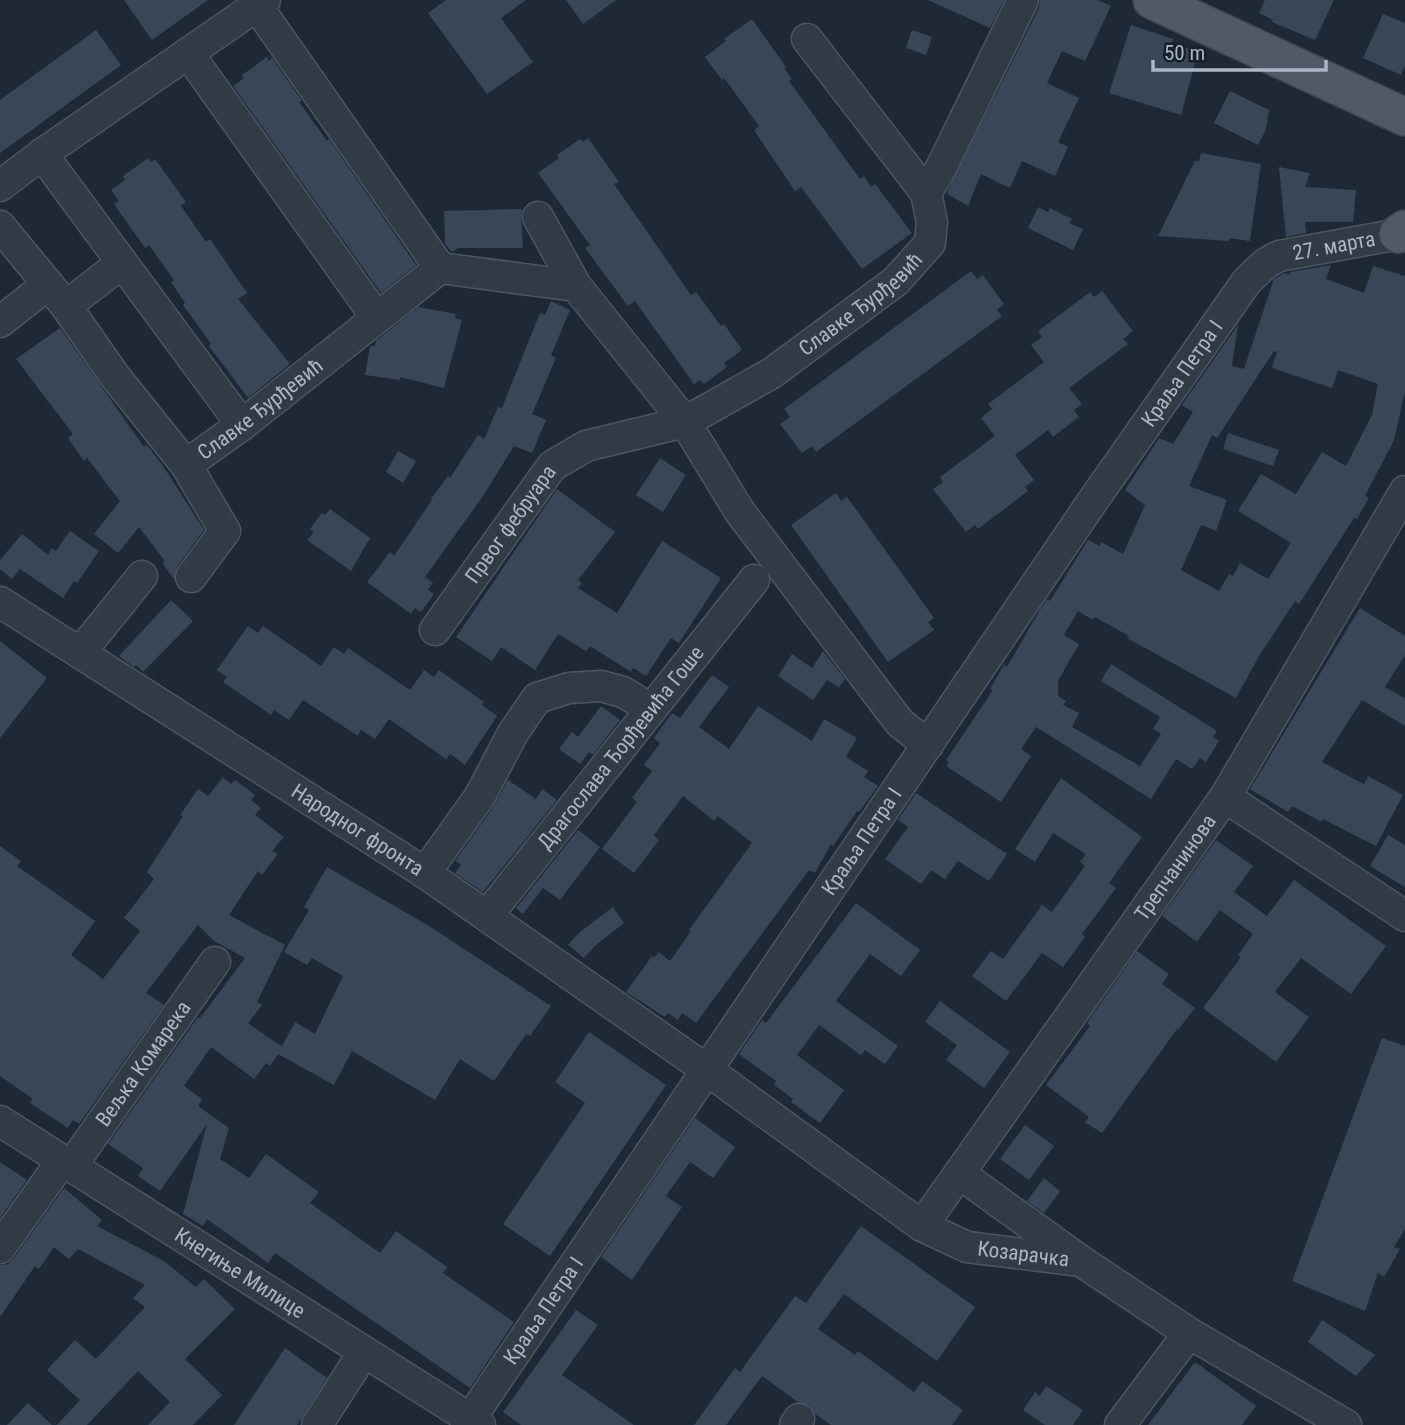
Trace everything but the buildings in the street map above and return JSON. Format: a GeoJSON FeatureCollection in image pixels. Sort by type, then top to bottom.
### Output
{"type":"FeatureCollection","features":[{"type":"Feature","properties":{"kind":"main road"},"geometry":{"type":"LineString","coordinates":[[1152,0],[1405,117]]}},
{"type":"Feature","properties":{"kind":"street"},"geometry":{"type":"LineString","coordinates":[[926,193],[940,170],[1023,0]]}},
{"type":"Feature","properties":{"kind":"street"},"geometry":{"type":"LineString","coordinates":[[0,186],[261,3],[440,268],[576,286]]}},
{"type":"Feature","properties":{"kind":"street","name":"Славке Ђурђевић"},"geometry":{"type":"LineString","coordinates":[[685,422],[772,373],[896,281],[930,243],[932,222],[926,193],[807,39]]}},
{"type":"Feature","properties":{"kind":"street"},"geometry":{"type":"LineString","coordinates":[[188,53],[377,318]]}},
{"type":"Feature","properties":{"kind":"street"},"geometry":{"type":"LineString","coordinates":[[42,154],[242,425]]}},
{"type":"Feature","properties":{"kind":"street"},"geometry":{"type":"LineString","coordinates":[[538,217],[576,286],[685,422],[740,512],[900,723],[928,745]]}},
{"type":"Feature","properties":{"kind":"street","name":"27. марта"},"geometry":{"type":"LineString","coordinates":[[1266,263],[1294,252],[1403,232]]}},
{"type":"Feature","properties":{"kind":"street","name":"Славке Ђурђевић"},"geometry":{"type":"LineString","coordinates":[[4,241],[57,296],[114,375],[186,465],[242,425],[440,268]]}},
{"type":"Feature","properties":{"kind":"street"},"geometry":{"type":"LineString","coordinates":[[0,322],[122,262]]}},
{"type":"Feature","properties":{"kind":"street","name":"Краља Петра I"},"geometry":{"type":"LineString","coordinates":[[472,1423],[707,1070],[1189,361],[1247,281],[1266,263]]}},
{"type":"Feature","properties":{"kind":"street","name":"Првог фебруара"},"geometry":{"type":"LineString","coordinates":[[435,630],[552,466],[586,446],[685,422]]}},
{"type":"Feature","properties":{"kind":"street"},"geometry":{"type":"LineString","coordinates":[[186,465],[225,531],[191,577]]}},
{"type":"Feature","properties":{"kind":"street","name":"Трепчанинова"},"geometry":{"type":"LineString","coordinates":[[922,1226],[1226,797],[1405,491]]}},
{"type":"Feature","properties":{"kind":"street"},"geometry":{"type":"LineString","coordinates":[[80,653],[142,576]]}},
{"type":"Feature","properties":{"kind":"street","name":"Драгослава Ђорђевића Гоше"},"geometry":{"type":"LineString","coordinates":[[487,916],[754,580]]}},
{"type":"Feature","properties":{"kind":"street","name":"Народног фронта"},"geometry":{"type":"LineString","coordinates":[[0,602],[425,873],[707,1070]]}},
{"type":"Feature","properties":{"kind":"street"},"geometry":{"type":"LineString","coordinates":[[425,873],[480,796],[513,733],[537,698],[569,688],[601,686],[623,692],[651,709]]}},
{"type":"Feature","properties":{"kind":"street"},"geometry":{"type":"LineString","coordinates":[[1226,797],[1405,916]]}},
{"type":"Feature","properties":{"kind":"street","name":"Вељка Комарека"},"geometry":{"type":"LineString","coordinates":[[0,1248],[67,1163],[215,962]]}},
{"type":"Feature","properties":{"kind":"street","name":"Козарачка"},"geometry":{"type":"LineString","coordinates":[[707,1070],[922,1226],[967,1247],[1081,1261],[1189,1333],[1346,1425]]}},
{"type":"Feature","properties":{"kind":"street","name":"Кнегиње Милице"},"geometry":{"type":"LineString","coordinates":[[0,1121],[472,1423]]}},
{"type":"Feature","properties":{"kind":"street"},"geometry":{"type":"LineString","coordinates":[[960,1174],[1081,1261]]}},
{"type":"Feature","properties":{"kind":"street"},"geometry":{"type":"LineString","coordinates":[[1120,1425],[1189,1333]]}},
{"type":"Feature","properties":{"kind":"street"},"geometry":{"type":"LineString","coordinates":[[317,1425],[364,1352]]}}]}
